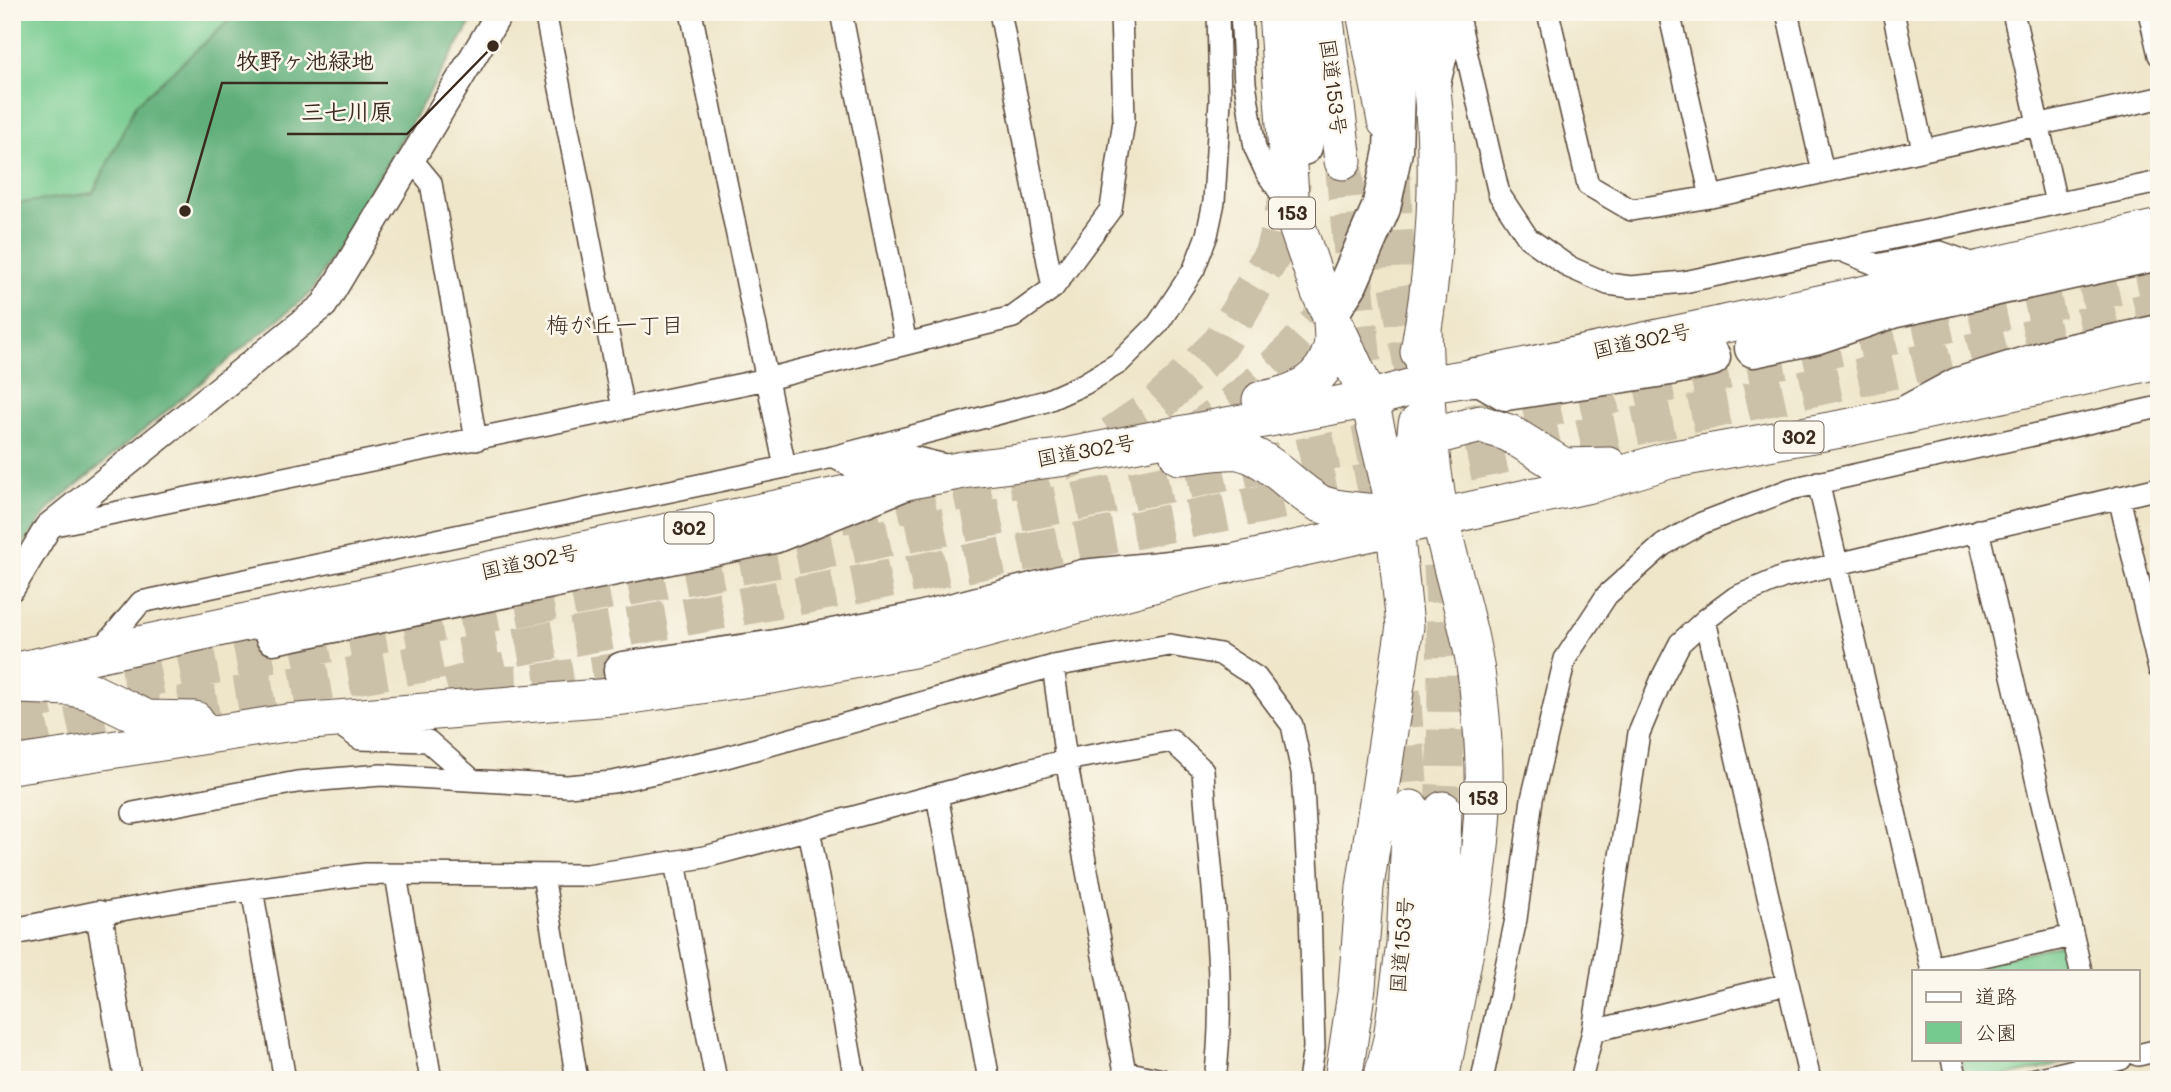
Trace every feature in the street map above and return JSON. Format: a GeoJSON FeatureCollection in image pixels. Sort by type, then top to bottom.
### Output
{"type":"FeatureCollection","features":[{"type":"Feature","properties":{"kind":"highway","name":"153"},"geometry":{"type":"LineString","coordinates":[[1277,12],[1291,209],[1319,290],[1333,312],[1369,399],[1384,469],[1381,515],[1405,626],[1365,887],[1357,987],[1343,1080]]}},
{"type":"Feature","properties":{"kind":"highway"},"geometry":{"type":"LineString","coordinates":[[1301,12],[1307,116],[1303,146]]}},
{"type":"Feature","properties":{"kind":"highway","name":"国道153号"},"geometry":{"type":"LineString","coordinates":[[1324,12],[1342,161]]}},
{"type":"Feature","properties":{"kind":"highway","name":"国道153号"},"geometry":{"type":"LineString","coordinates":[[1365,12],[1391,151]]}},
{"type":"Feature","properties":{"kind":"highway"},"geometry":{"type":"LineString","coordinates":[[1333,312],[1381,208],[1393,151],[1396,57],[1387,12]]}},
{"type":"Feature","properties":{"kind":"highway","name":"153"},"geometry":{"type":"LineString","coordinates":[[1381,515],[1414,450],[1414,436],[1438,385],[1423,327],[1431,263],[1438,160],[1434,109],[1419,12]]}},
{"type":"Feature","properties":{"kind":"highway","name":"国道302号"},"geometry":{"type":"LineString","coordinates":[[12,672],[902,482],[969,469],[1059,457],[1438,385],[2159,228]]}},
{"type":"Feature","properties":{"kind":"highway"},"geometry":{"type":"LineString","coordinates":[[1750,349],[1815,335],[1892,310],[2159,251]]}},
{"type":"Feature","properties":{"kind":"highway","name":"302"},"geometry":{"type":"LineString","coordinates":[[1059,457],[1104,433],[1273,398],[1303,389],[1326,364],[1333,345],[1333,312]]}},
{"type":"Feature","properties":{"kind":"highway"},"geometry":{"type":"LineString","coordinates":[[1908,414],[1958,387],[2058,356],[2159,334]]}},
{"type":"Feature","properties":{"kind":"highway"},"geometry":{"type":"LineString","coordinates":[[1438,385],[1482,377],[1506,391],[1670,366],[1711,357]]}},
{"type":"Feature","properties":{"kind":"highway","name":"302"},"geometry":{"type":"LineString","coordinates":[[1414,436],[1481,425],[1508,433],[1564,467],[1611,466],[1669,460],[1846,428],[2159,360]]}},
{"type":"Feature","properties":{"kind":"highway"},"geometry":{"type":"LineString","coordinates":[[1369,399],[1414,436]]}},
{"type":"Feature","properties":{"kind":"highway","name":"153"},"geometry":{"type":"LineString","coordinates":[[1414,436],[1440,517],[1472,646],[1479,696],[1483,807],[1469,921],[1440,1080]]}},
{"type":"Feature","properties":{"kind":"highway","name":"302"},"geometry":{"type":"LineString","coordinates":[[969,469],[1045,474],[1237,451],[1261,459],[1277,469],[1302,492],[1322,505],[1381,515],[1440,517],[1595,483],[1669,460]]}},
{"type":"Feature","properties":{"kind":"highway"},"geometry":{"type":"LineString","coordinates":[[274,635],[774,534],[902,482]]}},
{"type":"Feature","properties":{"kind":"highway","name":"302"},"geometry":{"type":"LineString","coordinates":[[12,765],[330,719],[624,696],[771,675],[913,649],[1227,564],[1381,515]]}},
{"type":"Feature","properties":{"kind":"highway"},"geometry":{"type":"LineString","coordinates":[[623,671],[776,649],[916,622],[1083,579],[1227,564]]}},
{"type":"Feature","properties":{"kind":"highway"},"geometry":{"type":"LineString","coordinates":[[12,685],[70,687],[89,691],[147,719],[196,720],[244,730]]}},
{"type":"Feature","properties":{"kind":"highway","name":"国道153号"},"geometry":{"type":"LineString","coordinates":[[1382,1080],[1392,1039],[1427,809],[1439,944],[1412,1080]]}},
{"type":"Feature","properties":{"kind":"street"},"geometry":{"type":"LineString","coordinates":[[12,587],[48,527],[324,305],[500,12]]}},
{"type":"Feature","properties":{"kind":"street"},"geometry":{"type":"LineString","coordinates":[[545,12],[624,409]]}},
{"type":"Feature","properties":{"kind":"street"},"geometry":{"type":"LineString","coordinates":[[691,12],[785,467]]}},
{"type":"Feature","properties":{"kind":"street"},"geometry":{"type":"LineString","coordinates":[[841,12],[906,344]]}},
{"type":"Feature","properties":{"kind":"street"},"geometry":{"type":"LineString","coordinates":[[1000,12],[1054,288]]}},
{"type":"Feature","properties":{"kind":"street"},"geometry":{"type":"LineString","coordinates":[[48,527],[767,379],[1013,317],[1054,288],[1111,209],[1124,120],[1121,12]]}},
{"type":"Feature","properties":{"kind":"street"},"geometry":{"type":"LineString","coordinates":[[96,655],[141,603],[833,457],[1046,401],[1084,384],[1119,362],[1158,324],[1194,269],[1207,235],[1212,213],[1220,100],[1218,12]]}},
{"type":"Feature","properties":{"kind":"street"},"geometry":{"type":"LineString","coordinates":[[1241,12],[1245,83],[1255,148],[1266,172],[1291,209]]}},
{"type":"Feature","properties":{"kind":"street"},"geometry":{"type":"LineString","coordinates":[[1434,109],[1447,53],[1440,12]]}},
{"type":"Feature","properties":{"kind":"street"},"geometry":{"type":"LineString","coordinates":[[1457,12],[1499,194],[1528,238],[1569,267],[1608,284],[1631,287],[1684,282],[2159,183]]}},
{"type":"Feature","properties":{"kind":"street"},"geometry":{"type":"LineString","coordinates":[[1548,12],[1588,185],[1631,210],[1712,197],[2159,98]]}},
{"type":"Feature","properties":{"kind":"street"},"geometry":{"type":"LineString","coordinates":[[1669,12],[1712,197]]}},
{"type":"Feature","properties":{"kind":"street"},"geometry":{"type":"LineString","coordinates":[[1787,12],[1823,172]]}},
{"type":"Feature","properties":{"kind":"street"},"geometry":{"type":"LineString","coordinates":[[1893,12],[1923,150]]}},
{"type":"Feature","properties":{"kind":"street"},"geometry":{"type":"LineString","coordinates":[[2013,12],[2056,203]]}},
{"type":"Feature","properties":{"kind":"street"},"geometry":{"type":"LineString","coordinates":[[2149,12],[2159,55]]}},
{"type":"Feature","properties":{"kind":"street"},"geometry":{"type":"LineString","coordinates":[[412,160],[431,183],[476,440]]}},
{"type":"Feature","properties":{"kind":"street"},"geometry":{"type":"LineString","coordinates":[[1838,248],[1877,265],[1940,252],[1984,268]]}},
{"type":"Feature","properties":{"kind":"street"},"geometry":{"type":"LineString","coordinates":[[1482,1080],[1516,919],[1532,799],[1565,659],[1607,595],[1663,545],[1702,523],[1791,489],[2159,407]]}},
{"type":"Feature","properties":{"kind":"street"},"geometry":{"type":"LineString","coordinates":[[833,457],[853,467],[912,457],[969,469]]}},
{"type":"Feature","properties":{"kind":"street"},"geometry":{"type":"LineString","coordinates":[[1818,482],[1931,970],[2072,936]]}},
{"type":"Feature","properties":{"kind":"street"},"geometry":{"type":"LineString","coordinates":[[1581,1080],[1593,1031],[1639,733],[1680,643],[1736,597],[1783,577],[2159,488]]}},
{"type":"Feature","properties":{"kind":"street"},"geometry":{"type":"LineString","coordinates":[[2119,497],[2159,669]]}},
{"type":"Feature","properties":{"kind":"street"},"geometry":{"type":"LineString","coordinates":[[1978,530],[2081,970]]}},
{"type":"Feature","properties":{"kind":"street"},"geometry":{"type":"LineString","coordinates":[[1705,620],[1810,1080]]}},
{"type":"Feature","properties":{"kind":"street"},"geometry":{"type":"LineString","coordinates":[[133,813],[297,782],[381,775],[470,778],[567,786],[613,782],[723,758],[1053,666],[1170,645],[1220,654],[1256,677],[1292,725],[1302,772],[1314,1048],[1309,1080]]}},
{"type":"Feature","properties":{"kind":"street"},"geometry":{"type":"LineString","coordinates":[[1053,666],[1066,760],[1123,1076],[1162,1080]]}},
{"type":"Feature","properties":{"kind":"street"},"geometry":{"type":"LineString","coordinates":[[330,719],[360,738],[428,741],[470,778]]}},
{"type":"Feature","properties":{"kind":"street"},"geometry":{"type":"LineString","coordinates":[[12,932],[99,914],[366,874],[587,875],[675,862],[705,857],[809,830],[1066,760],[1172,741],[1203,769],[1217,933],[1220,1041],[1215,1080]]}},
{"type":"Feature","properties":{"kind":"street"},"geometry":{"type":"LineString","coordinates":[[937,795],[989,1080]]}},
{"type":"Feature","properties":{"kind":"street"},"geometry":{"type":"LineString","coordinates":[[809,830],[855,1080]]}},
{"type":"Feature","properties":{"kind":"street"},"geometry":{"type":"LineString","coordinates":[[675,862],[716,1080]]}},
{"type":"Feature","properties":{"kind":"street"},"geometry":{"type":"LineString","coordinates":[[396,875],[431,1080]]}},
{"type":"Feature","properties":{"kind":"street"},"geometry":{"type":"LineString","coordinates":[[543,875],[577,1080]]}},
{"type":"Feature","properties":{"kind":"street"},"geometry":{"type":"LineString","coordinates":[[252,889],[285,1080]]}},
{"type":"Feature","properties":{"kind":"street"},"geometry":{"type":"LineString","coordinates":[[99,914],[128,1080]]}},
{"type":"Feature","properties":{"kind":"street"},"geometry":{"type":"LineString","coordinates":[[1593,1031],[1788,984]]}},
{"type":"Feature","properties":{"kind":"street"},"geometry":{"type":"LineString","coordinates":[[2140,1055],[2159,1050]]}},
{"type":"Feature","properties":{"kind":"street"},"geometry":{"type":"LineString","coordinates":[[1952,1060],[1957,1080]]}},
{"type":"Feature","properties":{"kind":"street"},"geometry":{"type":"LineString","coordinates":[[2032,1080],[2107,1065]]}},
{"type":"Feature","properties":{"kind":"green space"},"geometry":{"type":"Polygon","coordinates":[[[12,12],[477,12],[310,293],[50,507],[12,560],[12,12]]]}},
{"type":"Feature","properties":{"kind":"green space"},"geometry":{"type":"Polygon","coordinates":[[[239,12],[477,12],[310,293],[50,507],[12,560],[12,204],[93,193],[137,103],[239,12]]]}},
{"type":"Feature","properties":{"kind":"green space"},"geometry":{"type":"Polygon","coordinates":[[[2061,944],[2071,950],[2075,970],[1951,970],[2061,944]]]}},
{"type":"Feature","properties":{"kind":"green space"},"geometry":{"type":"Polygon","coordinates":[[[1961,1060],[2079,1060],[1988,1080],[1966,1079],[1961,1060]]]}},
{"type":"Feature","properties":{"kind":"tunnel"},"geometry":{"type":"LineString","coordinates":[[1343,161],[1365,383]]}},
{"type":"Feature","properties":{"kind":"tunnel"},"geometry":{"type":"LineString","coordinates":[[1392,176],[1397,280],[1413,372]]}},
{"type":"Feature","properties":{"kind":"tunnel"},"geometry":{"type":"LineString","coordinates":[[841,515],[1016,479],[1085,454],[1159,403],[1221,343],[1273,253],[1293,179]]}},
{"type":"Feature","properties":{"kind":"tunnel"},"geometry":{"type":"LineString","coordinates":[[12,705],[1384,441],[1901,334],[2159,277]]}},
{"type":"Feature","properties":{"kind":"tunnel"},"geometry":{"type":"LineString","coordinates":[[1186,439],[1248,393],[1294,349],[1335,304]]}},
{"type":"Feature","properties":{"kind":"tunnel"},"geometry":{"type":"LineString","coordinates":[[12,739],[1011,555],[1668,419],[2159,309]]}},
{"type":"Feature","properties":{"kind":"tunnel"},"geometry":{"type":"LineString","coordinates":[[1442,565],[1446,688],[1443,810]]}},
{"type":"Feature","properties":{"kind":"tunnel"},"geometry":{"type":"LineString","coordinates":[[447,688],[507,671]]}},
{"type":"Feature","properties":{"kind":"tunnel"},"geometry":{"type":"LineString","coordinates":[[479,686],[529,684],[623,671]]}},
{"type":"Feature","properties":{"kind":"tunnel"},"geometry":{"type":"LineString","coordinates":[[1402,691],[1411,809]]}},
{"type":"Feature","properties":{"kind":"place","name":"三七川原"},"geometry":{"type":"Point","coordinates":[493,46]}},
{"type":"Feature","properties":{"kind":"place","name":"牧野ヶ池緑地"},"geometry":{"type":"Point","coordinates":[185,211]}},
{"type":"Feature","properties":{"kind":"district","name":"梅が丘一丁目"},"geometry":{"type":"Point","coordinates":[615,325]}}]}
